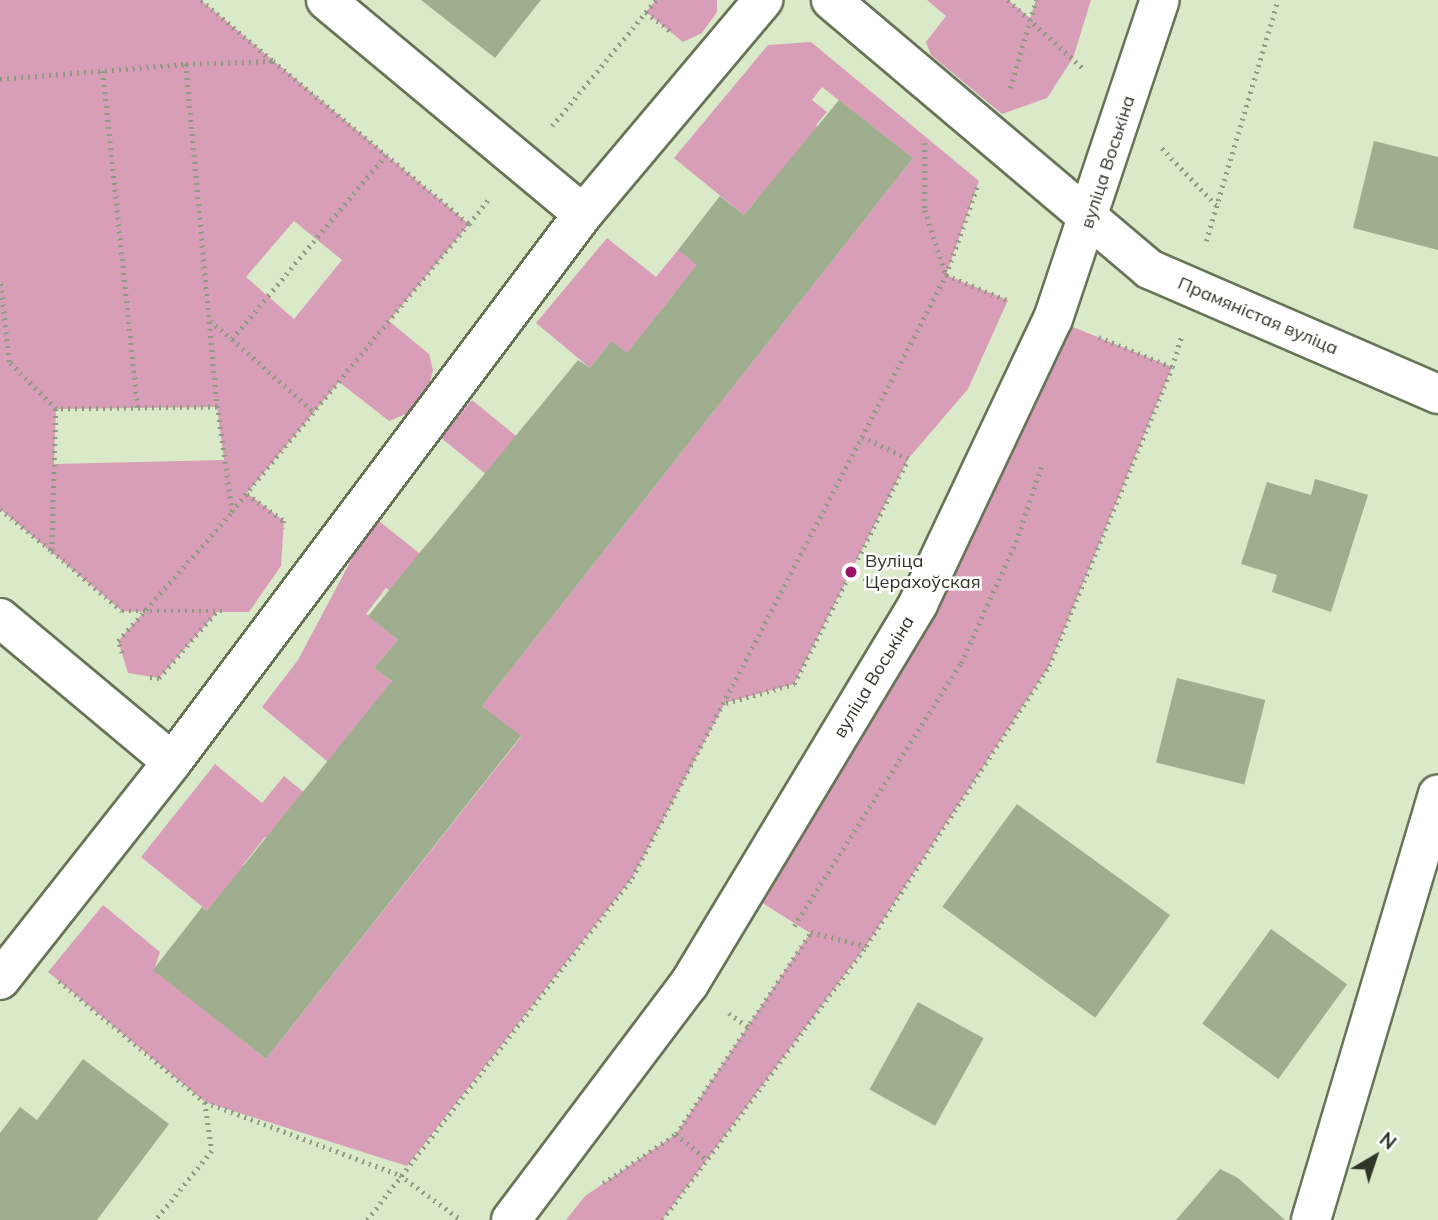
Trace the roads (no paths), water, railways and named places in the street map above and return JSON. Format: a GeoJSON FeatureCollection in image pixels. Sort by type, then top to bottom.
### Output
{"type":"FeatureCollection","features":[{"type":"Feature","properties":{"kind":"street"},"geometry":{"type":"LineString","coordinates":[[326,0],[583,214]]}},
{"type":"Feature","properties":{"kind":"street"},"geometry":{"type":"LineString","coordinates":[[0,980],[172,762],[583,214],[763,0]]}},
{"type":"Feature","properties":{"kind":"street","name":"Прамяністая вуліца"},"geometry":{"type":"LineString","coordinates":[[831,0],[996,135],[1149,269],[1438,394]]}},
{"type":"Feature","properties":{"kind":"street","name":"вуліца Воськіна"},"geometry":{"type":"LineString","coordinates":[[511,1220],[690,984],[918,604],[1053,319],[1090,219],[1160,0]]}},
{"type":"Feature","properties":{"kind":"street"},"geometry":{"type":"LineString","coordinates":[[0,618],[172,762]]}},
{"type":"Feature","properties":{"kind":"street"},"geometry":{"type":"LineString","coordinates":[[1311,1220],[1438,795]]}},
{"type":"Feature","properties":{"kind":"place","name":"Вуліца Церахоўская"},"geometry":{"type":"Point","coordinates":[851,572]}}]}
